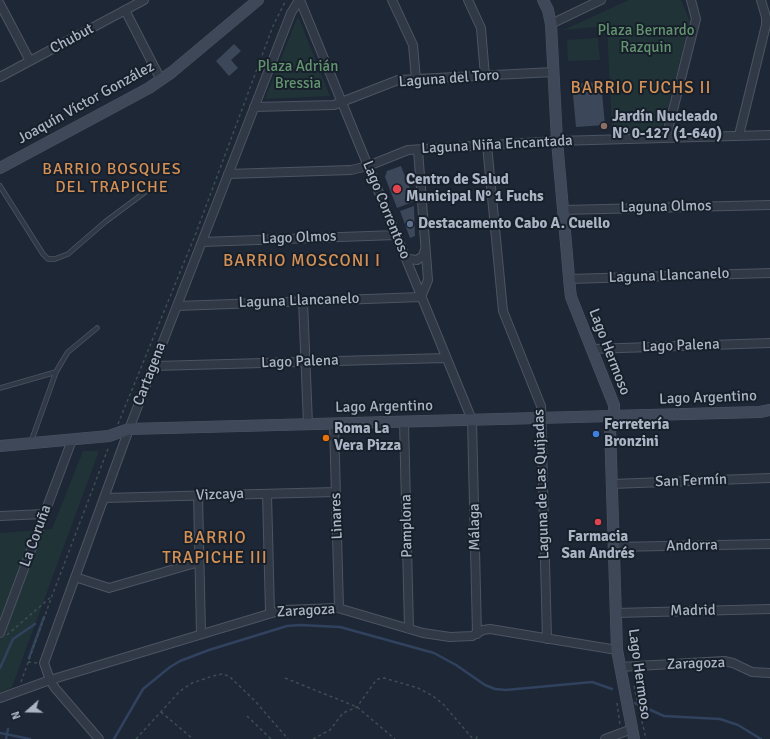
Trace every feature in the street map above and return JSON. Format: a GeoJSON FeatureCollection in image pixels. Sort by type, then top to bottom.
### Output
{"type":"FeatureCollection","features":[{"type":"Feature","properties":{"kind":"street","name":"Chubut"},"geometry":{"type":"LineString","coordinates":[[0,77],[144,0]]}},
{"type":"Feature","properties":{"kind":"street","name":"Joaquín Víctor González"},"geometry":{"type":"LineString","coordinates":[[1,165],[149,88],[161,80],[258,0]]}},
{"type":"Feature","properties":{"kind":"street","name":"Lago Correntoso"},"geometry":{"type":"LineString","coordinates":[[300,0],[472,420]]}},
{"type":"Feature","properties":{"kind":"street","name":"Cartagena"},"geometry":{"type":"LineString","coordinates":[[99,739],[50,680],[44,663],[129,429],[291,13],[300,0]]}},
{"type":"Feature","properties":{"kind":"street"},"geometry":{"type":"LineString","coordinates":[[392,0],[413,44],[416,79]]}},
{"type":"Feature","properties":{"kind":"street"},"geometry":{"type":"LineString","coordinates":[[468,0],[481,28],[485,76]]}},
{"type":"Feature","properties":{"kind":"street","name":"Lago Hermoso"},"geometry":{"type":"LineString","coordinates":[[543,0],[548,10],[551,24],[557,141],[568,279],[572,298],[614,405],[614,416],[610,426],[617,650],[629,734]]}},
{"type":"Feature","properties":{"kind":"street"},"geometry":{"type":"LineString","coordinates":[[551,24],[602,0]]}},
{"type":"Feature","properties":{"kind":"street"},"geometry":{"type":"LineString","coordinates":[[666,138],[696,20],[690,0]]}},
{"type":"Feature","properties":{"kind":"street"},"geometry":{"type":"LineString","coordinates":[[739,135],[766,25],[762,0]]}},
{"type":"Feature","properties":{"kind":"street"},"geometry":{"type":"LineString","coordinates":[[0,4],[30,61]]}},
{"type":"Feature","properties":{"kind":"street"},"geometry":{"type":"LineString","coordinates":[[125,10],[161,80]]}},
{"type":"Feature","properties":{"kind":"street","name":"Laguna del Toro"},"geometry":{"type":"LineString","coordinates":[[254,107],[326,106],[342,102],[398,80],[553,72]]}},
{"type":"Feature","properties":{"kind":"street","name":"Laguna Niña Encantada"},"geometry":{"type":"LineString","coordinates":[[228,174],[351,170],[368,166],[408,150],[557,141],[770,135]]}},
{"type":"Feature","properties":{"kind":"street","name":"Laguna de Las Quijadas"},"geometry":{"type":"LineString","coordinates":[[487,145],[503,311],[541,406],[547,639]]}},
{"type":"Feature","properties":{"kind":"street"},"geometry":{"type":"LineString","coordinates":[[418,150],[428,280],[421,297]]}},
{"type":"Feature","properties":{"kind":"street","name":"Laguna Olmos"},"geometry":{"type":"LineString","coordinates":[[563,210],[770,205]]}},
{"type":"Feature","properties":{"kind":"street","name":"Lago Olmos"},"geometry":{"type":"LineString","coordinates":[[202,242],[396,235]]}},
{"type":"Feature","properties":{"kind":"street"},"geometry":{"type":"LineString","coordinates":[[404,256],[409,259],[417,260],[424,253],[425,244]]}},
{"type":"Feature","properties":{"kind":"street","name":"Laguna Llancanelo"},"geometry":{"type":"LineString","coordinates":[[568,279],[770,273]]}},
{"type":"Feature","properties":{"kind":"street","name":"Laguna Llancanelo"},"geometry":{"type":"LineString","coordinates":[[177,306],[421,297]]}},
{"type":"Feature","properties":{"kind":"street"},"geometry":{"type":"LineString","coordinates":[[303,301],[308,424]]}},
{"type":"Feature","properties":{"kind":"street","name":"Lago Palena"},"geometry":{"type":"LineString","coordinates":[[592,349],[770,343]]}},
{"type":"Feature","properties":{"kind":"street","name":"Lago Palena"},"geometry":{"type":"LineString","coordinates":[[154,366],[446,358]]}},
{"type":"Feature","properties":{"kind":"street","name":"Lago Argentino"},"geometry":{"type":"LineString","coordinates":[[0,446],[72,440],[114,434],[129,429],[760,412],[770,410]]}},
{"type":"Feature","properties":{"kind":"street","name":"Málaga"},"geometry":{"type":"LineString","coordinates":[[472,420],[477,634]]}},
{"type":"Feature","properties":{"kind":"street","name":"Pamplona"},"geometry":{"type":"LineString","coordinates":[[404,422],[409,629]]}},
{"type":"Feature","properties":{"kind":"street","name":"Linares"},"geometry":{"type":"LineString","coordinates":[[334,424],[339,608]]}},
{"type":"Feature","properties":{"kind":"street","name":"La Coruña"},"geometry":{"type":"LineString","coordinates":[[3,635],[44,514],[72,440]]}},
{"type":"Feature","properties":{"kind":"street","name":"San Fermín"},"geometry":{"type":"LineString","coordinates":[[612,484],[770,478]]}},
{"type":"Feature","properties":{"kind":"street","name":"Vizcaya"},"geometry":{"type":"LineString","coordinates":[[104,498],[336,492]]}},
{"type":"Feature","properties":{"kind":"street"},"geometry":{"type":"LineString","coordinates":[[267,494],[270,613]]}},
{"type":"Feature","properties":{"kind":"street"},"geometry":{"type":"LineString","coordinates":[[198,495],[201,634]]}},
{"type":"Feature","properties":{"kind":"street"},"geometry":{"type":"LineString","coordinates":[[0,516],[44,514]]}},
{"type":"Feature","properties":{"kind":"street","name":"Andorra"},"geometry":{"type":"LineString","coordinates":[[614,547],[770,544]]}},
{"type":"Feature","properties":{"kind":"street"},"geometry":{"type":"LineString","coordinates":[[75,577],[109,588],[199,562]]}},
{"type":"Feature","properties":{"kind":"street","name":"Zaragoza"},"geometry":{"type":"LineString","coordinates":[[0,698],[50,680],[270,613],[287,610],[339,608],[423,633],[450,637],[465,637],[490,629],[617,650]]}},
{"type":"Feature","properties":{"kind":"street","name":"Madrid"},"geometry":{"type":"LineString","coordinates":[[616,613],[770,609]]}},
{"type":"Feature","properties":{"kind":"street","name":"Zaragoza"},"geometry":{"type":"LineString","coordinates":[[620,667],[724,661],[733,663],[752,672],[770,673]]}},
{"type":"Feature","properties":{"kind":"street"},"geometry":{"type":"LineString","coordinates":[[605,739],[629,734]]}},
{"type":"Feature","properties":{"kind":"lane"},"geometry":{"type":"LineString","coordinates":[[0,186],[43,254],[48,258],[55,260],[68,254],[105,222],[148,190]]}},
{"type":"Feature","properties":{"kind":"lane"},"geometry":{"type":"LineString","coordinates":[[30,444],[56,372],[68,352],[97,328]]}},
{"type":"Feature","properties":{"kind":"lane"},"geometry":{"type":"LineString","coordinates":[[0,388],[56,372]]}},
{"type":"Feature","properties":{"kind":"path"},"geometry":{"type":"LineString","coordinates":[[21,683],[52,596],[114,434],[196,233],[273,26],[286,0]]}},
{"type":"Feature","properties":{"kind":"path"},"geometry":{"type":"LineString","coordinates":[[3,635],[52,596]]}},
{"type":"Feature","properties":{"kind":"path"},"geometry":{"type":"LineString","coordinates":[[136,739],[180,691],[192,683],[222,674],[229,676],[255,701],[288,739]]}},
{"type":"Feature","properties":{"kind":"path"},"geometry":{"type":"LineString","coordinates":[[285,678],[356,707],[395,739]]}},
{"type":"Feature","properties":{"kind":"path"},"geometry":{"type":"LineString","coordinates":[[313,739],[330,730],[343,713],[356,707],[378,679],[384,678],[418,688],[433,696],[443,704],[473,739]]}},
{"type":"Feature","properties":{"kind":"path"},"geometry":{"type":"LineString","coordinates":[[634,685],[646,739]]}},
{"type":"Feature","properties":{"kind":"path"},"geometry":{"type":"LineString","coordinates":[[617,703],[629,734]]}},
{"type":"Feature","properties":{"kind":"path"},"geometry":{"type":"LineString","coordinates":[[161,712],[193,739]]}},
{"type":"Feature","properties":{"kind":"path"},"geometry":{"type":"LineString","coordinates":[[247,716],[271,739]]}},
{"type":"Feature","properties":{"kind":"path"},"geometry":{"type":"LineString","coordinates":[[476,739],[478,734]]}},
{"type":"Feature","properties":{"kind":"green space","name":"Plaza Bernardo Razquin"},"geometry":{"type":"Polygon","coordinates":[[[629,0],[681,0],[690,22],[662,130],[612,131],[607,26],[563,30],[629,0]]]}},
{"type":"Feature","properties":{"kind":"green space","name":"Plaza Adrián Bressia"},"geometry":{"type":"Polygon","coordinates":[[[298,16],[330,96],[265,99],[298,16]]]}},
{"type":"Feature","properties":{"kind":"green space"},"geometry":{"type":"Polygon","coordinates":[[[598,38],[600,60],[568,61],[567,40],[598,38]]]}},
{"type":"Feature","properties":{"kind":"green space"},"geometry":{"type":"Polygon","coordinates":[[[83,451],[99,451],[12,687],[0,692],[0,533],[52,529],[83,451]]]}},
{"type":"Feature","properties":{"kind":"building"},"geometry":{"type":"Polygon","coordinates":[[[234,44],[241,51],[231,60],[238,68],[229,76],[216,61],[234,44]]]}},
{"type":"Feature","properties":{"kind":"building"},"geometry":{"type":"Polygon","coordinates":[[[601,82],[605,125],[576,127],[572,84],[601,82]]]}},
{"type":"Feature","properties":{"kind":"building"},"geometry":{"type":"Polygon","coordinates":[[[401,166],[415,201],[397,208],[385,177],[387,171],[401,166]]]}},
{"type":"Feature","properties":{"kind":"building","name":"Destacamento Cabo A. Cuello"},"geometry":{"type":"Polygon","coordinates":[[[414,206],[415,236],[410,238],[400,211],[414,206]]]}},
{"type":"Feature","properties":{"kind":"waterway"},"geometry":{"type":"LineString","coordinates":[[29,658],[44,617]]}},
{"type":"Feature","properties":{"kind":"waterway"},"geometry":{"type":"LineString","coordinates":[[0,668],[13,639],[35,624]]}},
{"type":"Feature","properties":{"kind":"waterway"},"geometry":{"type":"LineString","coordinates":[[114,739],[143,689],[170,667],[180,661],[209,650],[287,626],[300,625],[340,627],[434,653],[456,665],[485,685],[495,689],[506,690],[592,682],[612,689]]}},
{"type":"Feature","properties":{"kind":"waterway"},"geometry":{"type":"LineString","coordinates":[[635,703],[664,716],[720,719],[738,725],[761,739]]}},
{"type":"Feature","properties":{"kind":"waterway"},"geometry":{"type":"LineString","coordinates":[[6,739],[8,729]]}},
{"type":"Feature","properties":{"kind":"waterway"},"geometry":{"type":"LineString","coordinates":[[0,733],[30,739]]}},
{"type":"Feature","properties":{"kind":"place","name":"Jardín Nucleado N° 0-127 (1-640)"},"geometry":{"type":"Point","coordinates":[604,126]}},
{"type":"Feature","properties":{"kind":"place","name":"Centro de Salud Municipal N° 1 Fuchs"},"geometry":{"type":"Point","coordinates":[397,189]}},
{"type":"Feature","properties":{"kind":"place","name":"Destacamento Cabo A. Cuello"},"geometry":{"type":"Point","coordinates":[410,224]}},
{"type":"Feature","properties":{"kind":"place","name":"Ferretería Bronzini"},"geometry":{"type":"Point","coordinates":[596,434]}},
{"type":"Feature","properties":{"kind":"place","name":"Roma La Vera Pizza"},"geometry":{"type":"Point","coordinates":[326,438]}},
{"type":"Feature","properties":{"kind":"place","name":"Farmacia San Andrés"},"geometry":{"type":"Point","coordinates":[598,522]}},
{"type":"Feature","properties":{"kind":"district","name":"BARRIO FUCHS II"},"geometry":{"type":"Point","coordinates":[641,89]}},
{"type":"Feature","properties":{"kind":"district","name":"BARRIO BOSQUES DEL TRAPICHE"},"geometry":{"type":"Point","coordinates":[112,179]}},
{"type":"Feature","properties":{"kind":"district","name":"BARRIO MOSCONI I"},"geometry":{"type":"Point","coordinates":[302,262]}},
{"type":"Feature","properties":{"kind":"district","name":"BARRIO TRAPICHE III"},"geometry":{"type":"Point","coordinates":[215,549]}}]}
